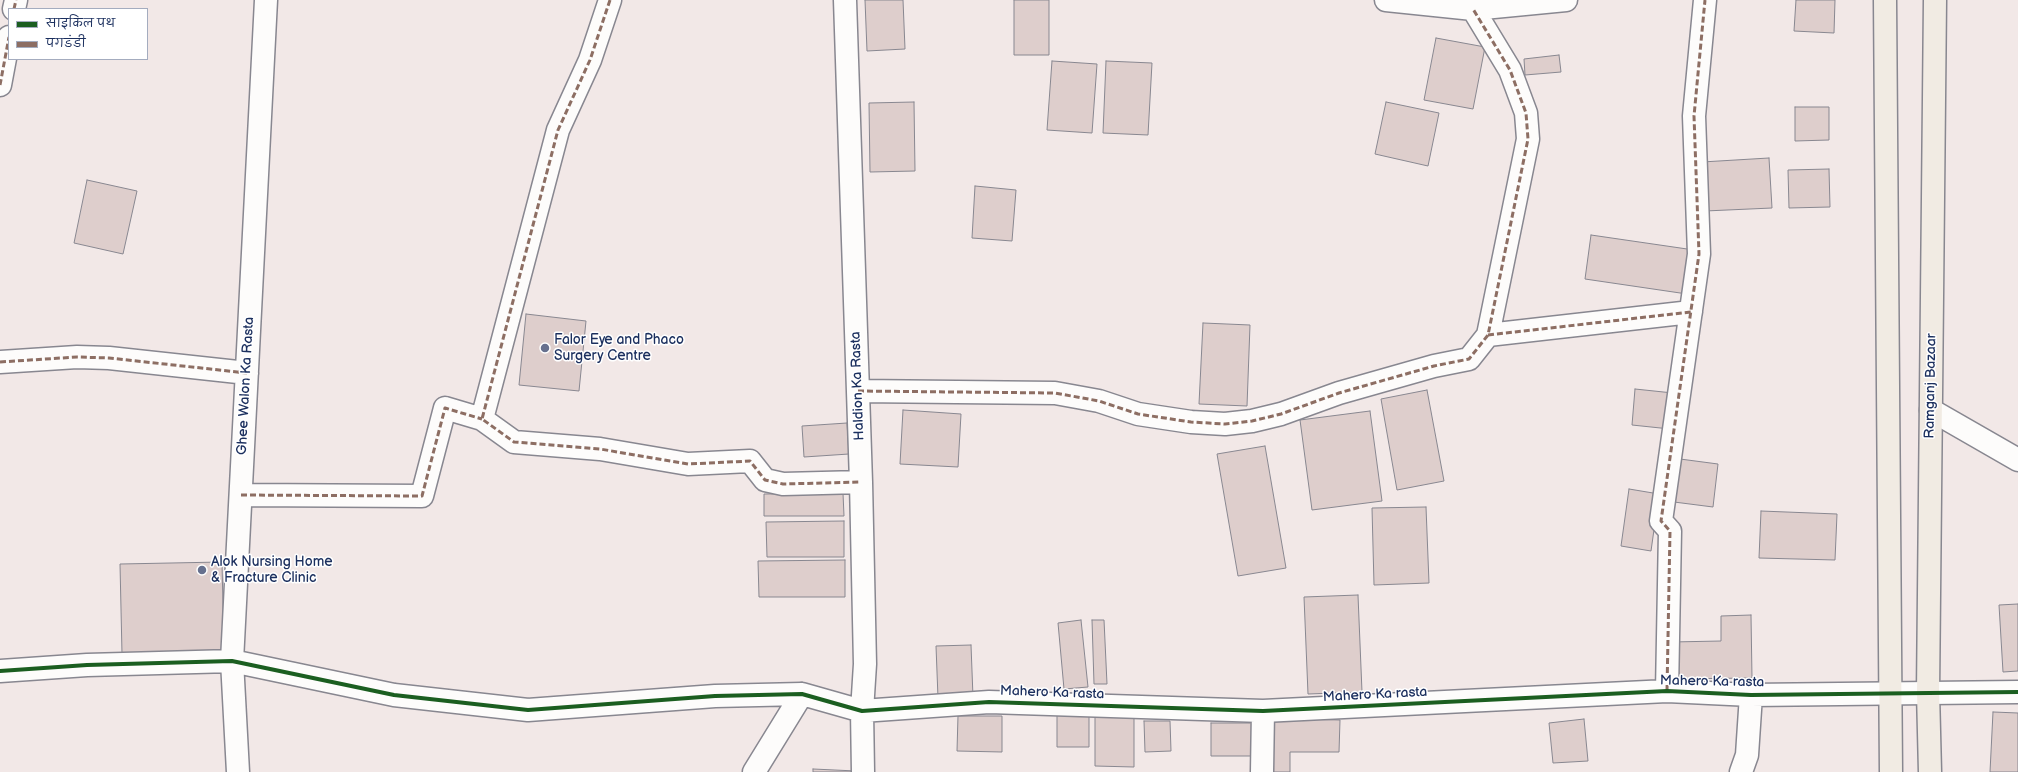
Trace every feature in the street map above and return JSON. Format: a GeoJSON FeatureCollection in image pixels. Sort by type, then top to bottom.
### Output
{"type":"FeatureCollection","features":[{"type":"Feature","properties":{"kind":"main road"},"geometry":{"type":"LineString","coordinates":[[1886,0],[1891,772]]}},
{"type":"Feature","properties":{"kind":"main road","name":"Ramganj Bazaar"},"geometry":{"type":"LineString","coordinates":[[1930,772],[1928,692],[1935,0]]}},
{"type":"Feature","properties":{"kind":"street","name":"Ghee Walon Ka Rasta"},"geometry":{"type":"LineString","coordinates":[[238,772],[232,661],[266,0]]}},
{"type":"Feature","properties":{"kind":"street"},"geometry":{"type":"LineString","coordinates":[[482,419],[558,130],[590,60],[610,0]]}},
{"type":"Feature","properties":{"kind":"street","name":"Haldion Ka Rasta"},"geometry":{"type":"LineString","coordinates":[[845,0],[861,482],[865,664],[862,711],[863,772]]}},
{"type":"Feature","properties":{"kind":"street"},"geometry":{"type":"LineString","coordinates":[[1386,0],[1473,9],[1566,0]]}},
{"type":"Feature","properties":{"kind":"street"},"geometry":{"type":"LineString","coordinates":[[1667,691],[1670,531],[1661,521],[1699,254],[1694,116],[1705,0]]}},
{"type":"Feature","properties":{"kind":"street"},"geometry":{"type":"LineString","coordinates":[[858,391],[1055,393],[1099,401],[1138,414],[1183,421],[1225,424],[1245,422],[1280,414],[1339,394],[1434,366],[1469,359],[1488,335],[1528,139],[1526,113],[1510,70],[1473,9]]}},
{"type":"Feature","properties":{"kind":"street"},"geometry":{"type":"LineString","coordinates":[[0,84],[8,42]]}},
{"type":"Feature","properties":{"kind":"street"},"geometry":{"type":"LineString","coordinates":[[1488,335],[1691,312]]}},
{"type":"Feature","properties":{"kind":"street"},"geometry":{"type":"LineString","coordinates":[[0,362],[77,357],[109,358],[247,373]]}},
{"type":"Feature","properties":{"kind":"street"},"geometry":{"type":"LineString","coordinates":[[241,495],[422,496],[445,408],[482,419],[514,442],[600,449],[688,464],[750,461],[765,480],[783,484],[861,482]]}},
{"type":"Feature","properties":{"kind":"street"},"geometry":{"type":"LineString","coordinates":[[1931,410],[2018,460]]}},
{"type":"Feature","properties":{"kind":"street","name":"Mahero Ka rasta"},"geometry":{"type":"LineString","coordinates":[[0,671],[87,665],[232,661],[394,694],[528,710],[715,696],[802,694],[862,711],[989,702],[1263,711],[1667,691],[1750,695],[2018,692]]}},
{"type":"Feature","properties":{"kind":"street"},"geometry":{"type":"LineString","coordinates":[[754,772],[802,694]]}},
{"type":"Feature","properties":{"kind":"street"},"geometry":{"type":"LineString","coordinates":[[1741,772],[1747,756],[1750,695]]}},
{"type":"Feature","properties":{"kind":"street"},"geometry":{"type":"LineString","coordinates":[[1262,772],[1263,711]]}},
{"type":"Feature","properties":{"kind":"building"},"geometry":{"type":"Polygon","coordinates":[[[865,0],[903,0],[905,49],[867,51],[865,0]]]}},
{"type":"Feature","properties":{"kind":"building"},"geometry":{"type":"Polygon","coordinates":[[[1014,0],[1049,0],[1049,55],[1014,55],[1014,0]]]}},
{"type":"Feature","properties":{"kind":"building"},"geometry":{"type":"Polygon","coordinates":[[[1796,0],[1835,0],[1834,33],[1794,31],[1796,0]]]}},
{"type":"Feature","properties":{"kind":"building"},"geometry":{"type":"Polygon","coordinates":[[[1436,38],[1485,47],[1473,109],[1424,100],[1436,38]]]}},
{"type":"Feature","properties":{"kind":"building"},"geometry":{"type":"Polygon","coordinates":[[[1559,55],[1561,72],[1525,75],[1524,59],[1559,55]]]}},
{"type":"Feature","properties":{"kind":"building"},"geometry":{"type":"Polygon","coordinates":[[[1052,61],[1097,64],[1092,133],[1047,130],[1052,61]]]}},
{"type":"Feature","properties":{"kind":"building"},"geometry":{"type":"Polygon","coordinates":[[[1106,61],[1152,63],[1148,135],[1103,133],[1106,61]]]}},
{"type":"Feature","properties":{"kind":"building"},"geometry":{"type":"Polygon","coordinates":[[[914,102],[915,171],[870,172],[869,103],[914,102]]]}},
{"type":"Feature","properties":{"kind":"building"},"geometry":{"type":"Polygon","coordinates":[[[1386,102],[1439,113],[1428,166],[1375,154],[1386,102]]]}},
{"type":"Feature","properties":{"kind":"building"},"geometry":{"type":"Polygon","coordinates":[[[1795,107],[1829,107],[1829,140],[1795,141],[1795,107]]]}},
{"type":"Feature","properties":{"kind":"building"},"geometry":{"type":"Polygon","coordinates":[[[1769,158],[1772,208],[1705,211],[1702,162],[1769,158]]]}},
{"type":"Feature","properties":{"kind":"building"},"geometry":{"type":"Polygon","coordinates":[[[1829,169],[1830,207],[1789,208],[1788,170],[1829,169]]]}},
{"type":"Feature","properties":{"kind":"building"},"geometry":{"type":"Polygon","coordinates":[[[87,180],[137,191],[123,254],[74,243],[87,180]]]}},
{"type":"Feature","properties":{"kind":"building"},"geometry":{"type":"Polygon","coordinates":[[[975,186],[1016,190],[1012,241],[972,238],[975,186]]]}},
{"type":"Feature","properties":{"kind":"building"},"geometry":{"type":"Polygon","coordinates":[[[1591,235],[1694,250],[1687,294],[1585,279],[1591,235]]]}},
{"type":"Feature","properties":{"kind":"building"},"geometry":{"type":"Polygon","coordinates":[[[526,314],[586,321],[579,391],[519,385],[526,314]]]}},
{"type":"Feature","properties":{"kind":"building"},"geometry":{"type":"Polygon","coordinates":[[[1203,323],[1250,325],[1247,406],[1199,404],[1203,323]]]}},
{"type":"Feature","properties":{"kind":"building"},"geometry":{"type":"Polygon","coordinates":[[[1635,389],[1673,393],[1670,429],[1632,425],[1635,389]]]}},
{"type":"Feature","properties":{"kind":"building"},"geometry":{"type":"Polygon","coordinates":[[[1427,390],[1444,481],[1397,490],[1381,399],[1427,390]]]}},
{"type":"Feature","properties":{"kind":"building"},"geometry":{"type":"Polygon","coordinates":[[[903,410],[961,414],[958,467],[900,464],[903,410]]]}},
{"type":"Feature","properties":{"kind":"building"},"geometry":{"type":"Polygon","coordinates":[[[1370,411],[1382,501],[1312,510],[1300,420],[1370,411]]]}},
{"type":"Feature","properties":{"kind":"building"},"geometry":{"type":"Polygon","coordinates":[[[847,423],[849,454],[804,457],[802,426],[847,423]]]}},
{"type":"Feature","properties":{"kind":"building"},"geometry":{"type":"Polygon","coordinates":[[[1265,446],[1286,568],[1238,576],[1217,454],[1265,446]]]}},
{"type":"Feature","properties":{"kind":"building"},"geometry":{"type":"Polygon","coordinates":[[[1680,459],[1718,464],[1713,507],[1674,502],[1680,459]]]}},
{"type":"Feature","properties":{"kind":"building"},"geometry":{"type":"Polygon","coordinates":[[[1629,489],[1659,494],[1651,551],[1621,546],[1629,489]]]}},
{"type":"Feature","properties":{"kind":"building"},"geometry":{"type":"Polygon","coordinates":[[[843,493],[844,516],[764,516],[764,494],[843,493]]]}},
{"type":"Feature","properties":{"kind":"building"},"geometry":{"type":"Polygon","coordinates":[[[1426,507],[1429,583],[1374,585],[1372,508],[1426,507]]]}},
{"type":"Feature","properties":{"kind":"building"},"geometry":{"type":"Polygon","coordinates":[[[1761,511],[1837,514],[1835,560],[1759,558],[1761,511]]]}},
{"type":"Feature","properties":{"kind":"building"},"geometry":{"type":"Polygon","coordinates":[[[844,521],[844,557],[767,557],[766,522],[844,521]]]}},
{"type":"Feature","properties":{"kind":"building"},"geometry":{"type":"Polygon","coordinates":[[[845,560],[845,597],[759,597],[758,561],[845,560]]]}},
{"type":"Feature","properties":{"kind":"building"},"geometry":{"type":"Polygon","coordinates":[[[222,562],[224,651],[122,654],[120,564],[222,562]]]}},
{"type":"Feature","properties":{"kind":"building"},"geometry":{"type":"Polygon","coordinates":[[[1358,595],[1362,692],[1308,694],[1304,597],[1358,595]]]}},
{"type":"Feature","properties":{"kind":"building"},"geometry":{"type":"Polygon","coordinates":[[[2018,604],[2018,671],[2003,672],[1999,605],[2018,604]]]}},
{"type":"Feature","properties":{"kind":"building"},"geometry":{"type":"Polygon","coordinates":[[[1751,615],[1752,678],[1672,679],[1671,642],[1721,641],[1721,616],[1751,615]]]}},
{"type":"Feature","properties":{"kind":"building"},"geometry":{"type":"Polygon","coordinates":[[[1081,620],[1088,687],[1064,689],[1058,623],[1081,620]]]}},
{"type":"Feature","properties":{"kind":"building"},"geometry":{"type":"Polygon","coordinates":[[[1092,620],[1104,620],[1107,684],[1094,684],[1092,620]]]}},
{"type":"Feature","properties":{"kind":"building"},"geometry":{"type":"Polygon","coordinates":[[[971,645],[973,697],[938,698],[936,646],[971,645]]]}},
{"type":"Feature","properties":{"kind":"building"},"geometry":{"type":"Polygon","coordinates":[[[1095,709],[1134,710],[1134,767],[1095,766],[1095,709]]]}},
{"type":"Feature","properties":{"kind":"building"},"geometry":{"type":"Polygon","coordinates":[[[1993,712],[2018,713],[2018,772],[1990,772],[1993,712]]]}},
{"type":"Feature","properties":{"kind":"building"},"geometry":{"type":"Polygon","coordinates":[[[1057,713],[1089,714],[1089,747],[1057,747],[1057,713]]]}},
{"type":"Feature","properties":{"kind":"building"},"geometry":{"type":"Polygon","coordinates":[[[958,716],[1002,716],[1002,752],[957,751],[958,716]]]}},
{"type":"Feature","properties":{"kind":"building"},"geometry":{"type":"Polygon","coordinates":[[[1269,718],[1340,720],[1339,752],[1290,752],[1290,772],[1268,772],[1269,718]]]}},
{"type":"Feature","properties":{"kind":"building"},"geometry":{"type":"Polygon","coordinates":[[[1584,719],[1588,761],[1553,763],[1549,723],[1584,719]]]}},
{"type":"Feature","properties":{"kind":"building"},"geometry":{"type":"Polygon","coordinates":[[[1144,721],[1170,721],[1171,751],[1145,752],[1144,721]]]}},
{"type":"Feature","properties":{"kind":"building"},"geometry":{"type":"Polygon","coordinates":[[[1211,723],[1257,723],[1258,756],[1211,756],[1211,723]]]}},
{"type":"Feature","properties":{"kind":"building"},"geometry":{"type":"Polygon","coordinates":[[[813,769],[856,771],[856,772],[813,772],[813,769]]]}},
{"type":"Feature","properties":{"kind":"marked path"},"geometry":{"type":"LineString","coordinates":[[14,8],[16,0]]}},
{"type":"Feature","properties":{"kind":"marked path"},"geometry":{"type":"LineString","coordinates":[[610,0],[590,60],[558,130],[482,419],[514,442],[600,449],[688,464],[750,461],[765,480],[783,484],[861,482]]}},
{"type":"Feature","properties":{"kind":"marked path"},"geometry":{"type":"LineString","coordinates":[[1667,691],[1670,531],[1661,521],[1699,254],[1694,116],[1705,0]]}},
{"type":"Feature","properties":{"kind":"marked path"},"geometry":{"type":"LineString","coordinates":[[858,391],[1055,393],[1099,401],[1138,414],[1191,422],[1225,424],[1252,421],[1281,414],[1339,393],[1434,366],[1469,359],[1488,335],[1528,139],[1526,113],[1510,70],[1473,9]]}},
{"type":"Feature","properties":{"kind":"marked path"},"geometry":{"type":"LineString","coordinates":[[0,85],[8,42]]}},
{"type":"Feature","properties":{"kind":"marked path"},"geometry":{"type":"LineString","coordinates":[[1488,335],[1691,312]]}},
{"type":"Feature","properties":{"kind":"marked path"},"geometry":{"type":"LineString","coordinates":[[0,362],[77,357],[109,358],[247,373]]}},
{"type":"Feature","properties":{"kind":"marked path"},"geometry":{"type":"LineString","coordinates":[[241,495],[422,496],[445,408],[482,419]]}},
{"type":"Feature","properties":{"kind":"cycle path"},"geometry":{"type":"LineString","coordinates":[[0,671],[87,665],[232,661],[394,695],[528,710],[715,696],[802,694],[862,711],[989,702],[1263,711],[1667,691],[1751,695],[2018,692]]}},
{"type":"Feature","properties":{"kind":"place","name":"Falor Eye and Phaco Surgery Centre"},"geometry":{"type":"Point","coordinates":[545,348]}},
{"type":"Feature","properties":{"kind":"place","name":"Alok Nursing Home & Fracture Clinic"},"geometry":{"type":"Point","coordinates":[202,570]}}]}
